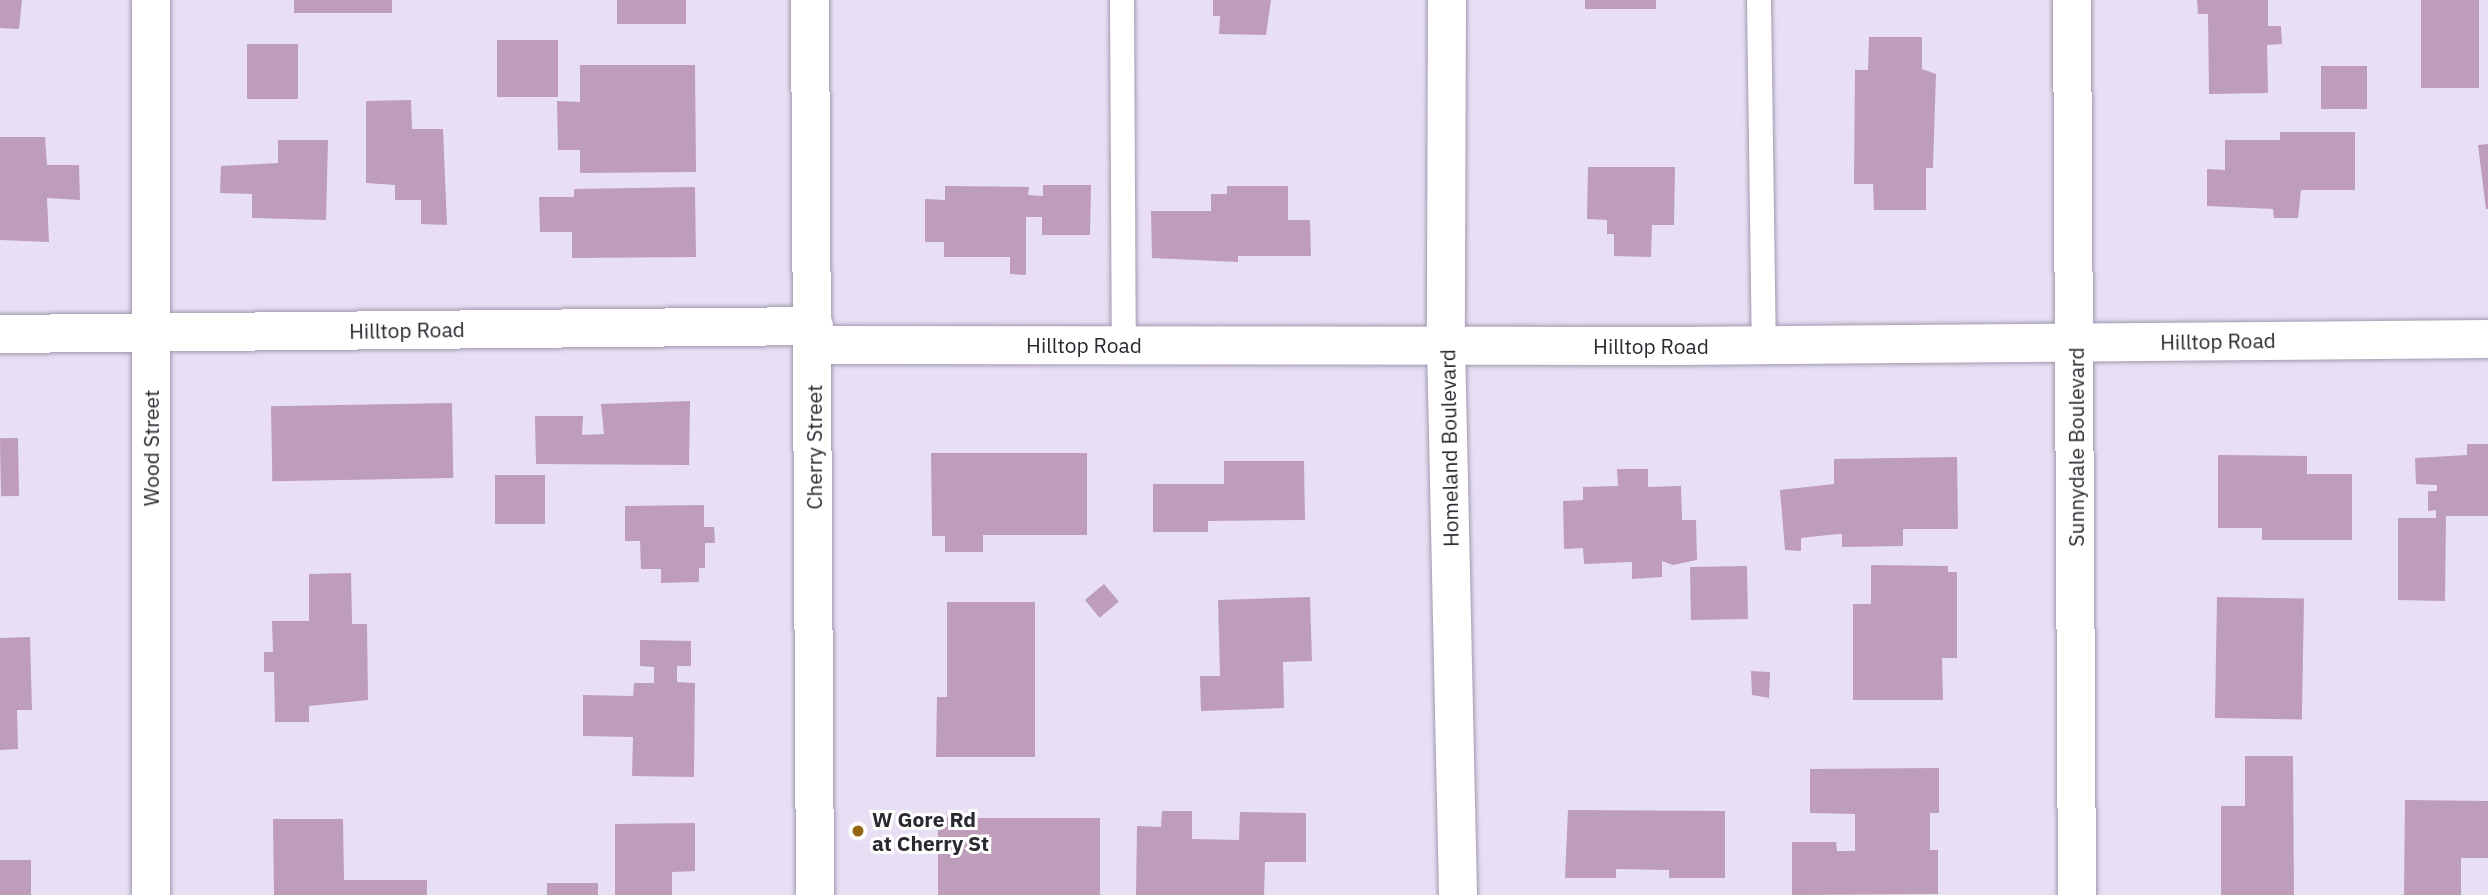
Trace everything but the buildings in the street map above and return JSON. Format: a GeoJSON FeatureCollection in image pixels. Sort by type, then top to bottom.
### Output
{"type":"FeatureCollection","features":[{"type":"Feature","properties":{"kind":"street","name":"Wood Street"},"geometry":{"type":"LineString","coordinates":[[151,0],[151,895]]}},
{"type":"Feature","properties":{"kind":"street","name":"Cherry Street"},"geometry":{"type":"LineString","coordinates":[[810,0],[814,335],[815,895]]}},
{"type":"Feature","properties":{"kind":"street","name":"Homeland Boulevard"},"geometry":{"type":"LineString","coordinates":[[1447,0],[1446,344],[1458,895]]}},
{"type":"Feature","properties":{"kind":"street","name":"Sunnydale Boulevard"},"geometry":{"type":"LineString","coordinates":[[2072,0],[2077,895]]}},
{"type":"Feature","properties":{"kind":"street","name":"Hilltop Road"},"geometry":{"type":"LineString","coordinates":[[0,334],[814,335],[1124,345],[1764,346],[2488,339]]}},
{"type":"Feature","properties":{"kind":"lane"},"geometry":{"type":"LineString","coordinates":[[1122,0],[1124,345]]}},
{"type":"Feature","properties":{"kind":"lane"},"geometry":{"type":"LineString","coordinates":[[1759,0],[1764,346]]}},
{"type":"Feature","properties":{"kind":"place","name":"W Gore Rd at Cherry St"},"geometry":{"type":"Point","coordinates":[858,831]}}]}
